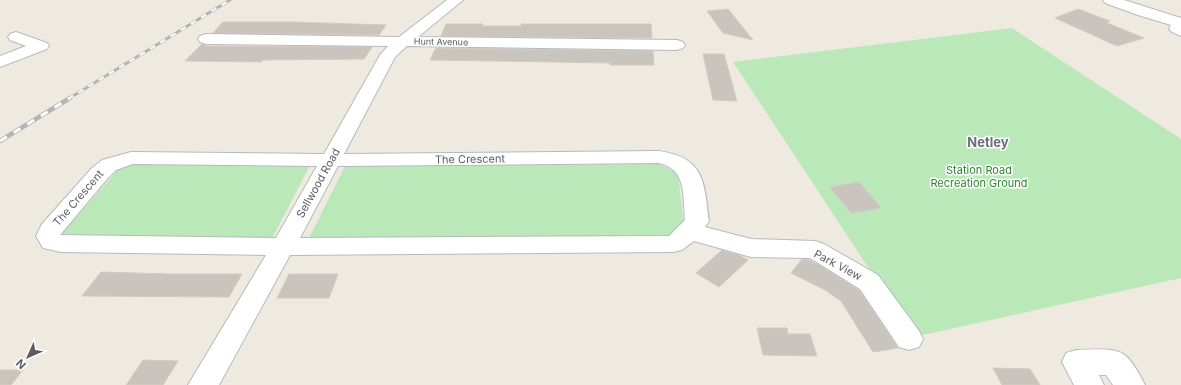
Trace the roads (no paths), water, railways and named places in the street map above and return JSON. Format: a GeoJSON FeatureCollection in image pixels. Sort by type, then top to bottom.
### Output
{"type":"FeatureCollection","features":[{"type":"Feature","properties":{"kind":"street","name":"Sellwood Road"},"geometry":{"type":"LineString","coordinates":[[204,385],[283,247],[388,55],[402,42],[456,0]]}},
{"type":"Feature","properties":{"kind":"street"},"geometry":{"type":"LineString","coordinates":[[1110,0],[1180,25]]}},
{"type":"Feature","properties":{"kind":"street"},"geometry":{"type":"LineString","coordinates":[[0,62],[41,46],[16,37]]}},
{"type":"Feature","properties":{"kind":"street","name":"Hunt Avenue"},"geometry":{"type":"LineString","coordinates":[[206,39],[677,45]]}},
{"type":"Feature","properties":{"kind":"street","name":"The Crescent"},"geometry":{"type":"LineString","coordinates":[[131,158],[331,160],[667,158],[682,167],[690,175],[697,221],[691,232],[683,239],[673,244],[283,247],[61,244],[51,242],[48,236],[50,230],[99,174],[108,165],[121,160],[131,158]]}},
{"type":"Feature","properties":{"kind":"street","name":"Park View"},"geometry":{"type":"LineString","coordinates":[[691,232],[751,248],[815,250],[870,282],[909,339]]}},
{"type":"Feature","properties":{"kind":"street"},"geometry":{"type":"LineString","coordinates":[[1089,385],[1076,362],[1114,364],[1130,385]]}},
{"type":"Feature","properties":{"kind":"railway"},"geometry":{"type":"LineString","coordinates":[[68,99],[230,0]]}},
{"type":"Feature","properties":{"kind":"railway"},"geometry":{"type":"LineString","coordinates":[[0,141],[70,98]]}},
{"type":"Feature","properties":{"kind":"district","name":"Netley"},"geometry":{"type":"Point","coordinates":[988,142]}},
{"type":"Feature","properties":{"kind":"park label","name":"Station Road Recreation Ground"},"geometry":{"type":"Point","coordinates":[979,176]}}]}
